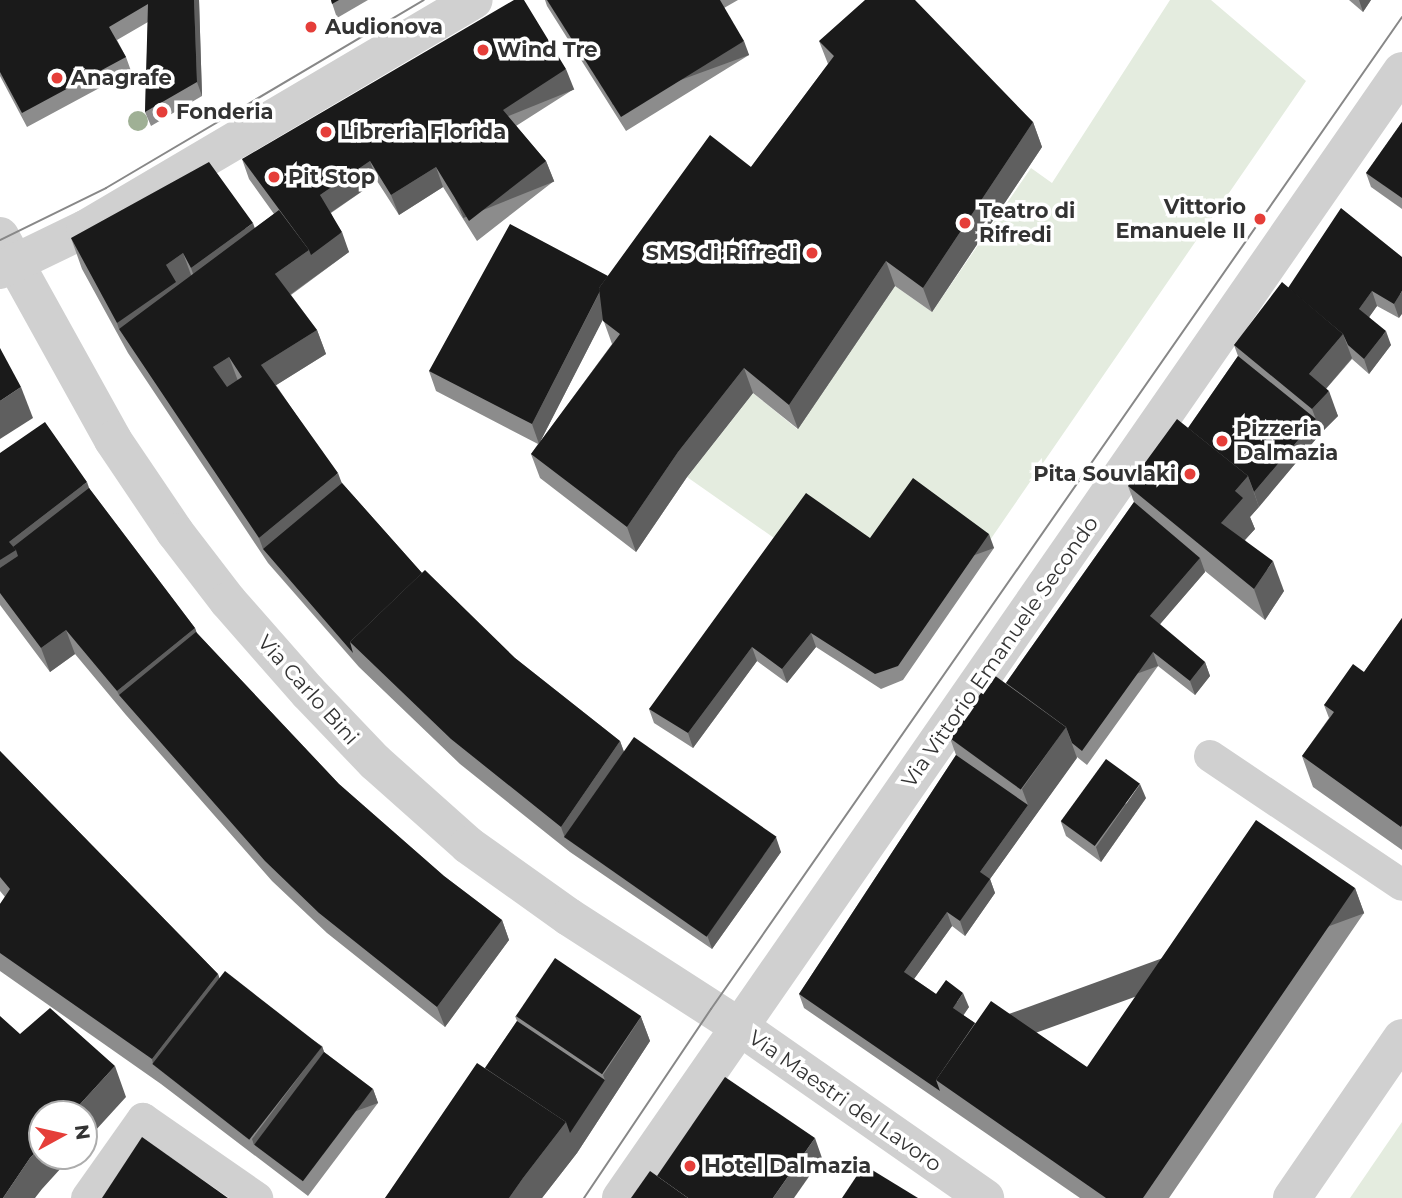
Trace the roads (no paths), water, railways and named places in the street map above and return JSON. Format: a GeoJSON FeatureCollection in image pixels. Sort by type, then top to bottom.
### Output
{"type":"FeatureCollection","features":[{"type":"Feature","properties":{"kind":"street"},"geometry":{"type":"LineString","coordinates":[[4,257],[85,229],[474,0]]}},
{"type":"Feature","properties":{"kind":"street","name":"Via Vittorio Emanuele Secondo"},"geometry":{"type":"LineString","coordinates":[[621,1198],[1402,71]]}},
{"type":"Feature","properties":{"kind":"street","name":"Via Carlo Bini"},"geometry":{"type":"LineString","coordinates":[[4,257],[147,492],[228,601],[374,762],[468,845],[569,917],[740,1027]]}},
{"type":"Feature","properties":{"kind":"street","name":"Via Maestri del Lavoro"},"geometry":{"type":"LineString","coordinates":[[740,1027],[985,1198]]}},
{"type":"Feature","properties":{"kind":"street"},"geometry":{"type":"LineString","coordinates":[[1292,1198],[1402,1038]]}},
{"type":"Feature","properties":{"kind":"lane"},"geometry":{"type":"LineString","coordinates":[[1210,756],[1402,885]]}},
{"type":"Feature","properties":{"kind":"lane"},"geometry":{"type":"LineString","coordinates":[[87,1198],[143,1119],[257,1198]]}},
{"type":"Feature","properties":{"kind":"tram line"},"geometry":{"type":"LineString","coordinates":[[0,240],[106,188],[424,0]]}},
{"type":"Feature","properties":{"kind":"tram line"},"geometry":{"type":"LineString","coordinates":[[584,1198],[711,1009],[1402,17]]}},
{"type":"Feature","properties":{"kind":"place","name":"Audionova"},"geometry":{"type":"Point","coordinates":[311,27]}},
{"type":"Feature","properties":{"kind":"place","name":"Wind Tre"},"geometry":{"type":"Point","coordinates":[483,50]}},
{"type":"Feature","properties":{"kind":"place","name":"Anagrafe"},"geometry":{"type":"Point","coordinates":[57,78]}},
{"type":"Feature","properties":{"kind":"place","name":"Fonderia"},"geometry":{"type":"Point","coordinates":[162,112]}},
{"type":"Feature","properties":{"kind":"place","name":"Libreria Florida"},"geometry":{"type":"Point","coordinates":[326,132]}},
{"type":"Feature","properties":{"kind":"place","name":"Pit Stop"},"geometry":{"type":"Point","coordinates":[274,177]}},
{"type":"Feature","properties":{"kind":"place","name":"Vittorio Emanuele II"},"geometry":{"type":"Point","coordinates":[1260,219]}},
{"type":"Feature","properties":{"kind":"place","name":"Teatro di Rifredi"},"geometry":{"type":"Point","coordinates":[965,223]}},
{"type":"Feature","properties":{"kind":"place","name":"SMS di Rifredi"},"geometry":{"type":"Point","coordinates":[812,253]}},
{"type":"Feature","properties":{"kind":"place","name":"Pizzeria Dalmazia"},"geometry":{"type":"Point","coordinates":[1222,441]}},
{"type":"Feature","properties":{"kind":"place","name":"Pita Souvlaki"},"geometry":{"type":"Point","coordinates":[1190,474]}},
{"type":"Feature","properties":{"kind":"place","name":"Hotel Dalmazia"},"geometry":{"type":"Point","coordinates":[690,1166]}}]}
